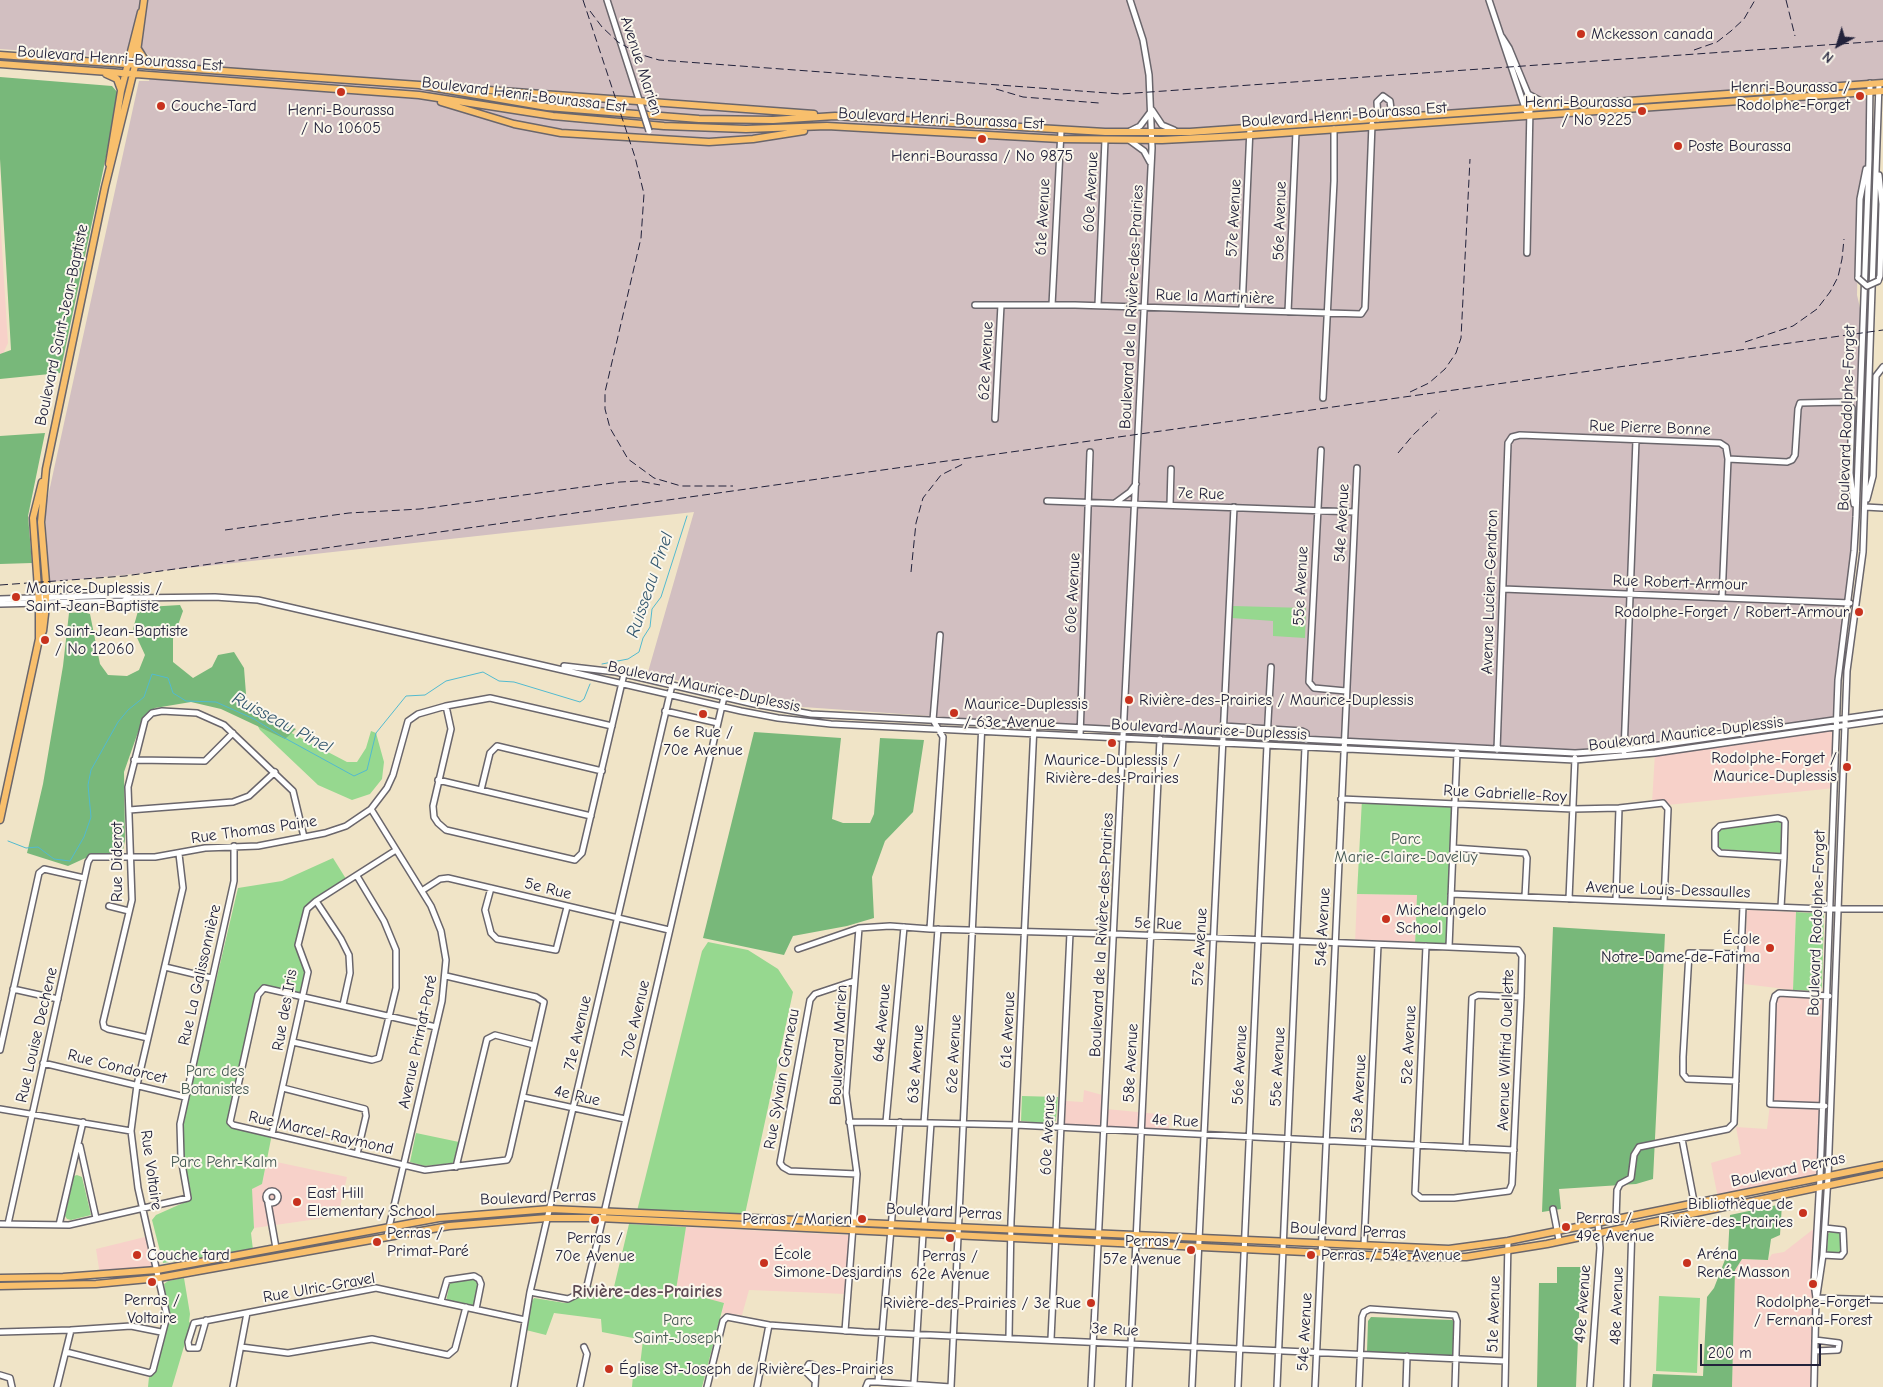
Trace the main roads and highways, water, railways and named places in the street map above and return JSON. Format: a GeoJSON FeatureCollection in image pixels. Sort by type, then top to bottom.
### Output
{"type":"FeatureCollection","features":[{"type":"Feature","properties":{"kind":"main road","name":"Boulevard Saint-Jean-Baptiste"},"geometry":{"type":"LineString","coordinates":[[0,820],[39,640],[44,631],[33,518],[36,500],[46,469],[105,187],[121,91],[138,49],[144,0]]}},
{"type":"Feature","properties":{"kind":"main road","name":"Boulevard Saint-Jean-Baptiste"},"geometry":{"type":"LineString","coordinates":[[105,187],[119,139],[144,0]]}},
{"type":"Feature","properties":{"kind":"main road"},"geometry":{"type":"LineString","coordinates":[[138,49],[148,63],[168,68]]}},
{"type":"Feature","properties":{"kind":"main road","name":"Boulevard Henri-Bourassa Est"},"geometry":{"type":"LineString","coordinates":[[0,55],[419,95],[545,115],[655,125],[746,129],[827,126],[1105,140],[1152,132],[1296,132],[1334,130],[1392,117],[1529,111],[1550,106],[1881,84]]}},
{"type":"Feature","properties":{"kind":"main road","name":"Boulevard Henri-Bourassa Est"},"geometry":{"type":"LineString","coordinates":[[0,64],[94,70],[168,68],[419,86],[547,107],[699,119],[773,120],[835,116],[1128,136],[1152,140],[1374,121],[1881,92]]}},
{"type":"Feature","properties":{"kind":"main road"},"geometry":{"type":"LineString","coordinates":[[94,70],[113,76],[122,86],[121,91]]}},
{"type":"Feature","properties":{"kind":"main road"},"geometry":{"type":"LineString","coordinates":[[419,86],[835,116]]}},
{"type":"Feature","properties":{"kind":"main road"},"geometry":{"type":"LineString","coordinates":[[419,95],[491,118],[541,130],[652,139],[731,142],[827,126]]}},
{"type":"Feature","properties":{"kind":"main road","name":"Boulevard Perras"},"geometry":{"type":"LineString","coordinates":[[0,1278],[63,1277],[157,1270],[389,1227],[467,1215],[550,1209],[854,1221],[1443,1249],[1508,1241],[1557,1232],[1883,1165]]}},
{"type":"Feature","properties":{"kind":"main road","name":"Boulevard Perras"},"geometry":{"type":"LineString","coordinates":[[0,1286],[96,1284],[159,1278],[387,1236],[482,1222],[547,1218],[603,1218],[1441,1258],[1509,1250],[1883,1174]]}},
{"type":"Feature","properties":{"kind":"main road"},"geometry":{"type":"LineString","coordinates":[[1754,1191],[1756,1200]]}},
{"type":"Feature","properties":{"kind":"waterway","name":"Ruisseau Pinel"},"geometry":{"type":"LineString","coordinates":[[602,664],[628,659],[639,652],[643,638],[650,627],[652,609],[661,597],[687,516]]}},
{"type":"Feature","properties":{"kind":"waterway","name":"Ruisseau Pinel"},"geometry":{"type":"LineString","coordinates":[[8,841],[26,848],[38,847],[54,859],[70,861],[84,837],[91,817],[88,785],[91,770],[118,722],[128,710],[144,697],[152,674],[168,678],[173,693],[186,701],[216,702],[254,719],[354,776],[367,770],[376,733],[406,696],[425,695],[446,681],[483,672],[499,681],[514,682],[580,702],[584,699],[590,684]]}},
{"type":"Feature","properties":{"kind":"railway"},"geometry":{"type":"LineString","coordinates":[[583,0],[635,157],[644,194],[641,238],[605,392],[605,409],[610,428],[628,459],[654,478],[681,486],[733,486]]}},
{"type":"Feature","properties":{"kind":"railway"},"geometry":{"type":"LineString","coordinates":[[1694,50],[1717,42],[1731,31],[1744,19],[1755,0]]}},
{"type":"Feature","properties":{"kind":"railway"},"geometry":{"type":"LineString","coordinates":[[1786,0],[1795,36]]}},
{"type":"Feature","properties":{"kind":"railway"},"geometry":{"type":"LineString","coordinates":[[590,11],[602,27],[618,42],[639,54],[659,60],[1121,94],[1883,41]]}},
{"type":"Feature","properties":{"kind":"railway"},"geometry":{"type":"LineString","coordinates":[[996,89],[1023,97],[1099,103]]}},
{"type":"Feature","properties":{"kind":"railway"},"geometry":{"type":"LineString","coordinates":[[1410,392],[1429,383],[1445,369],[1456,353],[1461,338],[1470,159]]}},
{"type":"Feature","properties":{"kind":"railway"},"geometry":{"type":"LineString","coordinates":[[1745,342],[1793,326],[1817,309],[1830,292],[1838,277],[1844,239]]}},
{"type":"Feature","properties":{"kind":"railway"},"geometry":{"type":"LineString","coordinates":[[0,585],[125,576],[1883,330]]}},
{"type":"Feature","properties":{"kind":"railway"},"geometry":{"type":"LineString","coordinates":[[1398,453],[1414,434],[1440,410]]}},
{"type":"Feature","properties":{"kind":"railway"},"geometry":{"type":"LineString","coordinates":[[911,572],[916,523],[923,498],[941,475],[965,463]]}},
{"type":"Feature","properties":{"kind":"railway"},"geometry":{"type":"LineString","coordinates":[[225,530],[349,513],[420,509],[620,482],[639,481],[660,485]]}},
{"type":"Feature","properties":{"kind":"place","name":"Mckesson canada"},"geometry":{"type":"Point","coordinates":[1581,34]}},
{"type":"Feature","properties":{"kind":"place","name":"Henri-Bourassa / No 10605"},"geometry":{"type":"Point","coordinates":[341,92]}},
{"type":"Feature","properties":{"kind":"place","name":"Henri-Bourassa / Rodolphe-Forget"},"geometry":{"type":"Point","coordinates":[1860,96]}},
{"type":"Feature","properties":{"kind":"place","name":"Couche-Tard"},"geometry":{"type":"Point","coordinates":[161,106]}},
{"type":"Feature","properties":{"kind":"place","name":"Henri-Bourassa / No 9225"},"geometry":{"type":"Point","coordinates":[1642,111]}},
{"type":"Feature","properties":{"kind":"place","name":"Henri-Bourassa / No 9875"},"geometry":{"type":"Point","coordinates":[982,139]}},
{"type":"Feature","properties":{"kind":"place","name":"Poste Bourassa"},"geometry":{"type":"Point","coordinates":[1678,146]}},
{"type":"Feature","properties":{"kind":"place","name":"Maurice-Duplessis / Saint-Jean-Baptiste"},"geometry":{"type":"Point","coordinates":[16,597]}},
{"type":"Feature","properties":{"kind":"place","name":"Rodolphe-Forget / Robert-Armour"},"geometry":{"type":"Point","coordinates":[1859,612]}},
{"type":"Feature","properties":{"kind":"place","name":"Saint-Jean-Baptiste / No 12060"},"geometry":{"type":"Point","coordinates":[45,640]}},
{"type":"Feature","properties":{"kind":"place","name":"Rivière-des-Prairies / Maurice-Duplessis"},"geometry":{"type":"Point","coordinates":[1129,700]}},
{"type":"Feature","properties":{"kind":"place","name":"Maurice-Duplessis / 63e Avenue"},"geometry":{"type":"Point","coordinates":[954,713]}},
{"type":"Feature","properties":{"kind":"place","name":"6e Rue / 70e Avenue"},"geometry":{"type":"Point","coordinates":[703,714]}},
{"type":"Feature","properties":{"kind":"place","name":"Maurice-Duplessis / Rivière-des-Prairies"},"geometry":{"type":"Point","coordinates":[1112,743]}},
{"type":"Feature","properties":{"kind":"place","name":"Rodolphe-Forget / Maurice-Duplessis"},"geometry":{"type":"Point","coordinates":[1847,767]}},
{"type":"Feature","properties":{"kind":"place","name":"Michelangelo School"},"geometry":{"type":"Point","coordinates":[1386,919]}},
{"type":"Feature","properties":{"kind":"place","name":"École Notre-Dame-de-Fatima"},"geometry":{"type":"Point","coordinates":[1770,948]}},
{"type":"Feature","properties":{"kind":"place","name":"East Hill Elementary School"},"geometry":{"type":"Point","coordinates":[297,1202]}},
{"type":"Feature","properties":{"kind":"place","name":"Bibliothèque de Rivière-des-Prairies"},"geometry":{"type":"Point","coordinates":[1803,1213]}},
{"type":"Feature","properties":{"kind":"place","name":"Perras / Marien"},"geometry":{"type":"Point","coordinates":[862,1219]}},
{"type":"Feature","properties":{"kind":"place","name":"Perras / 70e Avenue"},"geometry":{"type":"Point","coordinates":[595,1220]}},
{"type":"Feature","properties":{"kind":"place","name":"Perras / 49e Avenue"},"geometry":{"type":"Point","coordinates":[1566,1227]}},
{"type":"Feature","properties":{"kind":"place","name":"Perras / 62e Avenue"},"geometry":{"type":"Point","coordinates":[950,1238]}},
{"type":"Feature","properties":{"kind":"place","name":"Perras / Primat-Paré"},"geometry":{"type":"Point","coordinates":[377,1242]}},
{"type":"Feature","properties":{"kind":"place","name":"Perras / 57e Avenue"},"geometry":{"type":"Point","coordinates":[1191,1250]}},
{"type":"Feature","properties":{"kind":"place","name":"Couche tard"},"geometry":{"type":"Point","coordinates":[137,1255]}},
{"type":"Feature","properties":{"kind":"place","name":"Perras / 54e Avenue"},"geometry":{"type":"Point","coordinates":[1311,1255]}},
{"type":"Feature","properties":{"kind":"place","name":"École Simone-Desjardins"},"geometry":{"type":"Point","coordinates":[764,1263]}},
{"type":"Feature","properties":{"kind":"place","name":"Aréna René-Masson"},"geometry":{"type":"Point","coordinates":[1687,1263]}},
{"type":"Feature","properties":{"kind":"place","name":"Perras / Voltaire"},"geometry":{"type":"Point","coordinates":[152,1282]}},
{"type":"Feature","properties":{"kind":"place","name":"Rodolphe-Forget / Fernand-Forest"},"geometry":{"type":"Point","coordinates":[1813,1284]}},
{"type":"Feature","properties":{"kind":"place","name":"Rivière-des-Prairies / 3e Rue"},"geometry":{"type":"Point","coordinates":[1091,1303]}},
{"type":"Feature","properties":{"kind":"place","name":"Église St-Joseph de Rivière-Des-Prairies"},"geometry":{"type":"Point","coordinates":[609,1369]}},
{"type":"Feature","properties":{"kind":"district","name":"Rivière-des-Prairies"},"geometry":{"type":"Point","coordinates":[647,1292]}},
{"type":"Feature","properties":{"kind":"park label","name":"Parc Marie-Claire-Daveluy"},"geometry":{"type":"Point","coordinates":[1406,848]}},
{"type":"Feature","properties":{"kind":"park label","name":"Parc des Botanistes"},"geometry":{"type":"Point","coordinates":[215,1080]}},
{"type":"Feature","properties":{"kind":"park label","name":"Parc Pehr-Kalm"},"geometry":{"type":"Point","coordinates":[224,1162]}},
{"type":"Feature","properties":{"kind":"park label","name":"Parc Saint-Joseph"},"geometry":{"type":"Point","coordinates":[678,1329]}}]}
